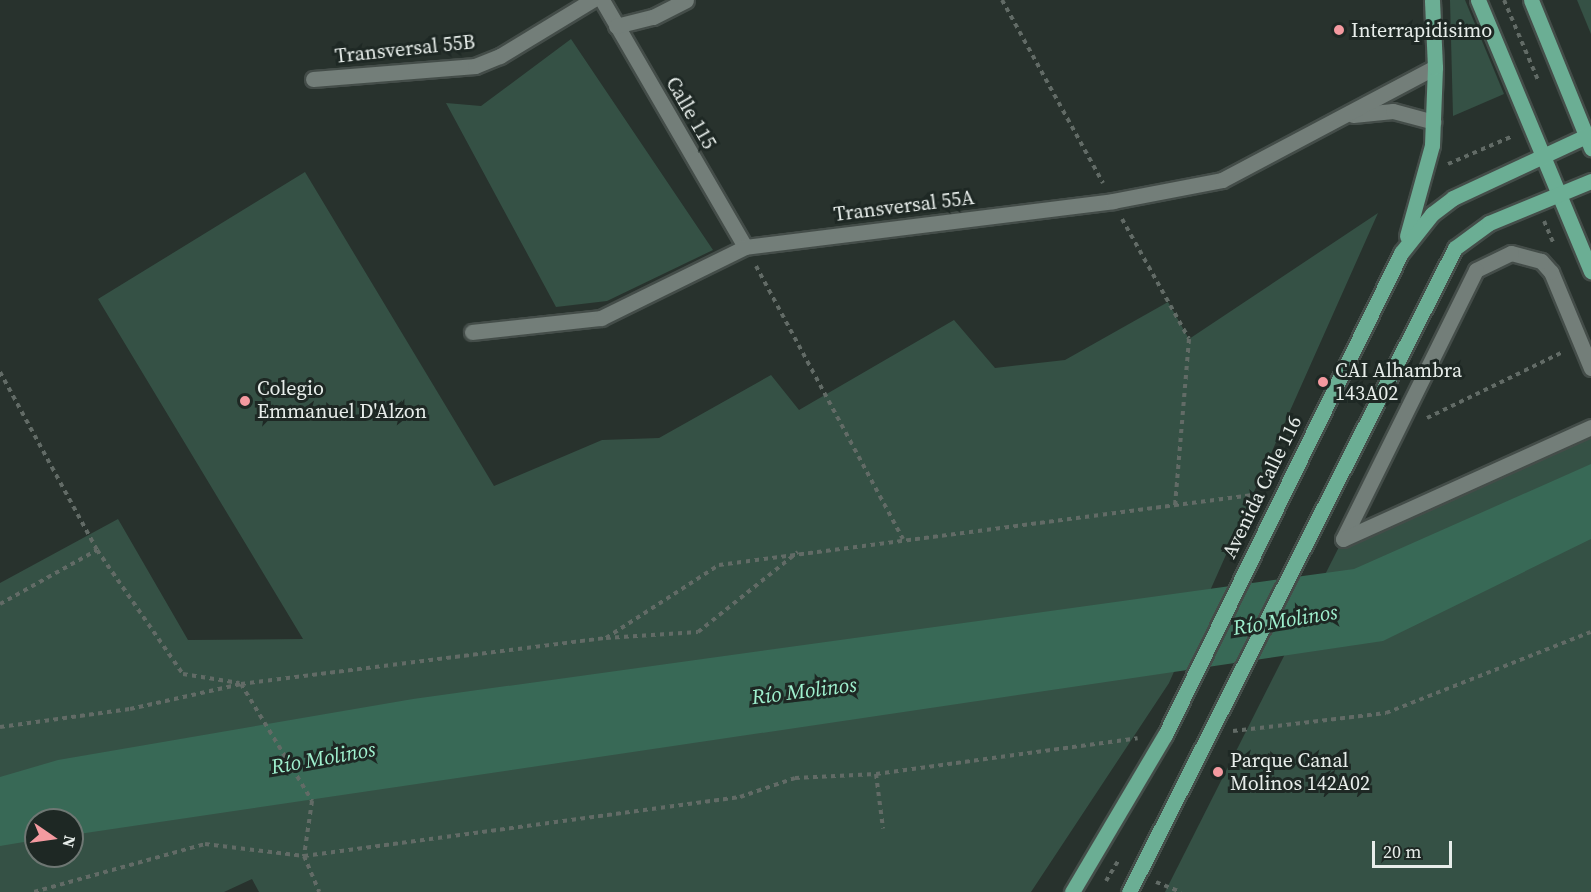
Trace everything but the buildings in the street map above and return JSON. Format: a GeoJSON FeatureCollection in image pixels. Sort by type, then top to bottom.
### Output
{"type":"FeatureCollection","features":[{"type":"Feature","properties":{"kind":"main road"},"geometry":{"type":"LineString","coordinates":[[1401,253],[1427,172],[1434,122],[1435,67],[1432,0]]}},
{"type":"Feature","properties":{"kind":"main road"},"geometry":{"type":"LineString","coordinates":[[1478,0],[1591,271]]}},
{"type":"Feature","properties":{"kind":"main road","name":"Avenida Calle 116"},"geometry":{"type":"LineString","coordinates":[[1072,892],[1119,819],[1165,735],[1401,253],[1432,214],[1454,198],[1543,155],[1588,142],[1531,0]]}},
{"type":"Feature","properties":{"kind":"main road"},"geometry":{"type":"LineString","coordinates":[[1129,892],[1211,734],[1455,248],[1489,223],[1591,181]]}},
{"type":"Feature","properties":{"kind":"street","name":"Transversal 55B"},"geometry":{"type":"LineString","coordinates":[[313,79],[475,66],[500,56],[592,0]]}},
{"type":"Feature","properties":{"kind":"street","name":"Calle 115"},"geometry":{"type":"LineString","coordinates":[[602,0],[745,247]]}},
{"type":"Feature","properties":{"kind":"street"},"geometry":{"type":"LineString","coordinates":[[616,26],[653,17],[686,0]]}},
{"type":"Feature","properties":{"kind":"street","name":"Transversal 55A"},"geometry":{"type":"LineString","coordinates":[[472,332],[601,318],[745,247],[1113,201],[1222,180],[1435,67]]}},
{"type":"Feature","properties":{"kind":"street","name":"Transversal 55A"},"geometry":{"type":"LineString","coordinates":[[1341,117],[1393,111],[1434,122]]}},
{"type":"Feature","properties":{"kind":"street"},"geometry":{"type":"LineString","coordinates":[[1591,368],[1551,272],[1541,261],[1511,253],[1494,258],[1476,270],[1344,539],[1591,428]]}},
{"type":"Feature","properties":{"kind":"path"},"geometry":{"type":"LineString","coordinates":[[1002,0],[1189,339],[1175,505]]}},
{"type":"Feature","properties":{"kind":"path"},"geometry":{"type":"LineString","coordinates":[[1504,0],[1541,87]]}},
{"type":"Feature","properties":{"kind":"path"},"geometry":{"type":"LineString","coordinates":[[1427,172],[1532,129]]}},
{"type":"Feature","properties":{"kind":"path"},"geometry":{"type":"LineString","coordinates":[[745,247],[904,539]]}},
{"type":"Feature","properties":{"kind":"path"},"geometry":{"type":"LineString","coordinates":[[1395,433],[1581,344]]}},
{"type":"Feature","properties":{"kind":"path"},"geometry":{"type":"LineString","coordinates":[[0,372],[97,550],[183,674],[243,684]]}},
{"type":"Feature","properties":{"kind":"path"},"geometry":{"type":"LineString","coordinates":[[606,638],[719,565],[798,552],[1283,491]]}},
{"type":"Feature","properties":{"kind":"path"},"geometry":{"type":"LineString","coordinates":[[0,604],[97,550]]}},
{"type":"Feature","properties":{"kind":"path"},"geometry":{"type":"LineString","coordinates":[[0,727],[130,709],[243,684],[606,638],[698,632],[798,552]]}},
{"type":"Feature","properties":{"kind":"path"},"geometry":{"type":"LineString","coordinates":[[1211,734],[1386,713],[1591,632]]}},
{"type":"Feature","properties":{"kind":"path"},"geometry":{"type":"LineString","coordinates":[[243,684],[267,729],[312,801],[304,856],[319,892]]}},
{"type":"Feature","properties":{"kind":"path"},"geometry":{"type":"LineString","coordinates":[[34,892],[205,844],[304,856],[740,797],[795,778],[876,774],[1165,735]]}},
{"type":"Feature","properties":{"kind":"path"},"geometry":{"type":"LineString","coordinates":[[876,774],[883,829]]}},
{"type":"Feature","properties":{"kind":"path"},"geometry":{"type":"LineString","coordinates":[[1139,874],[1181,892]]}},
{"type":"Feature","properties":{"kind":"shaded area"},"geometry":{"type":"Polygon","coordinates":[[[1450,0],[1465,0],[1504,94],[1453,116],[1450,0]]]}},
{"type":"Feature","properties":{"kind":"shaded area"},"geometry":{"type":"Polygon","coordinates":[[[1577,0],[1591,0],[1591,34],[1577,0]]]}},
{"type":"Feature","properties":{"kind":"shaded area"},"geometry":{"type":"Polygon","coordinates":[[[571,39],[713,250],[607,301],[556,307],[446,103],[481,106],[571,39]]]}},
{"type":"Feature","properties":{"kind":"shaded area"},"geometry":{"type":"Polygon","coordinates":[[[305,172],[494,486],[602,440],[659,438],[771,375],[799,410],[954,320],[995,368],[1065,360],[1168,302],[1189,339],[1378,213],[1169,683],[1031,892],[259,892],[252,879],[224,892],[0,892],[0,583],[118,519],[188,640],[303,639],[98,299],[305,172]]]}},
{"type":"Feature","properties":{"kind":"shaded area"},"geometry":{"type":"Polygon","coordinates":[[[1591,427],[1591,892],[1165,892],[1343,539],[1591,427]]]}},
{"type":"Feature","properties":{"kind":"water","name":"Río Molinos"},"geometry":{"type":"Polygon","coordinates":[[[1591,464],[1591,539],[1383,641],[84,833],[84,808],[24,808],[24,842],[0,846],[0,777],[58,760],[413,699],[1354,569],[1591,464]]]}},
{"type":"Feature","properties":{"kind":"place","name":"Interrapidisimo"},"geometry":{"type":"Point","coordinates":[1339,30]}},
{"type":"Feature","properties":{"kind":"place","name":"CAI Alhambra 143A02"},"geometry":{"type":"Point","coordinates":[1323,382]}},
{"type":"Feature","properties":{"kind":"place","name":"Colegio Emmanuel D'Alzon"},"geometry":{"type":"Point","coordinates":[245,401]}},
{"type":"Feature","properties":{"kind":"place","name":"Parque Canal Molinos 142A02"},"geometry":{"type":"Point","coordinates":[1218,772]}}]}
